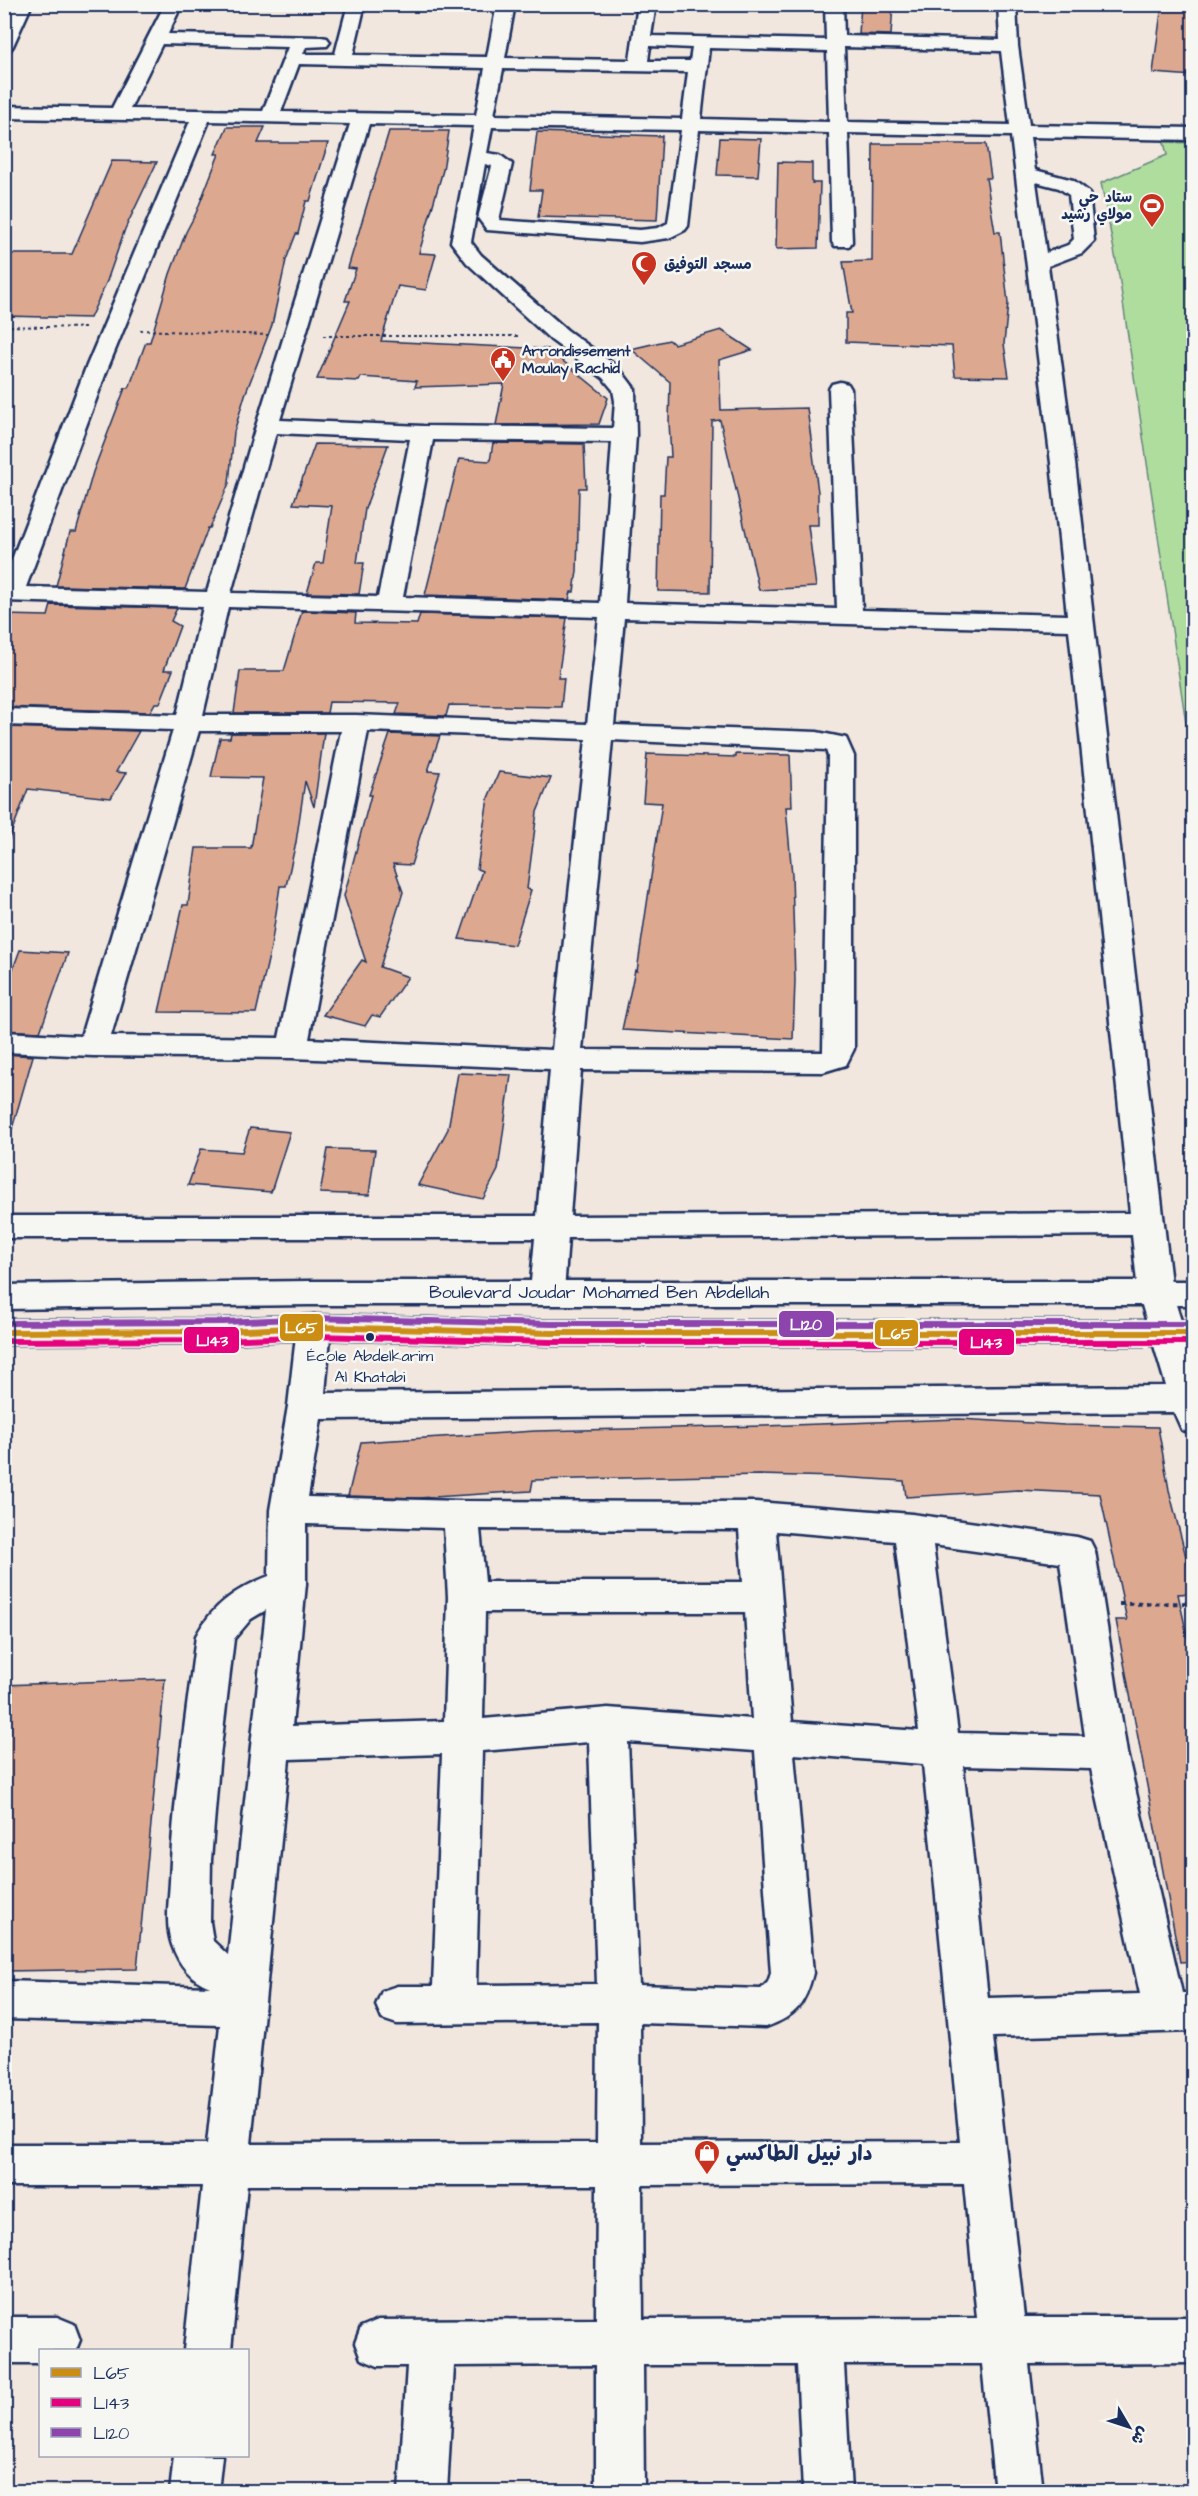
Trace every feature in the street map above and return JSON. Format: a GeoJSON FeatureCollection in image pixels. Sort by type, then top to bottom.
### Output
{"type":"FeatureCollection","features":[{"type":"Feature","properties":{"kind":"street"},"geometry":{"type":"LineString","coordinates":[[4,46],[24,4]]}},
{"type":"Feature","properties":{"kind":"street"},"geometry":{"type":"LineString","coordinates":[[118,114],[174,4]]}},
{"type":"Feature","properties":{"kind":"street"},"geometry":{"type":"LineString","coordinates":[[345,52],[357,4]]}},
{"type":"Feature","properties":{"kind":"street"},"geometry":{"type":"LineString","coordinates":[[506,4],[462,242],[465,250],[559,335],[610,373],[624,389],[626,401],[612,611],[566,1060],[547,1292]]}},
{"type":"Feature","properties":{"kind":"street"},"geometry":{"type":"LineString","coordinates":[[638,65],[647,4]]}},
{"type":"Feature","properties":{"kind":"street"},"geometry":{"type":"LineString","coordinates":[[834,4],[842,242]]}},
{"type":"Feature","properties":{"kind":"street"},"geometry":{"type":"LineString","coordinates":[[306,1406],[1192,1406],[1180,1333],[1155,1292],[1081,623],[1009,46],[1007,4]]}},
{"type":"Feature","properties":{"kind":"street"},"geometry":{"type":"LineString","coordinates":[[157,39],[494,62],[698,67]]}},
{"type":"Feature","properties":{"kind":"street"},"geometry":{"type":"LineString","coordinates":[[643,41],[1009,46]]}},
{"type":"Feature","properties":{"kind":"street"},"geometry":{"type":"LineString","coordinates":[[477,158],[493,159],[502,164],[488,218],[494,226],[640,236],[662,234],[678,226],[692,126],[700,43]]}},
{"type":"Feature","properties":{"kind":"street"},"geometry":{"type":"LineString","coordinates":[[270,117],[296,50]]}},
{"type":"Feature","properties":{"kind":"street"},"geometry":{"type":"LineString","coordinates":[[4,112],[1194,134]]}},
{"type":"Feature","properties":{"kind":"street"},"geometry":{"type":"LineString","coordinates":[[201,117],[96,370],[8,595],[1081,623]]}},
{"type":"Feature","properties":{"kind":"street"},"geometry":{"type":"LineString","coordinates":[[93,1046],[188,723],[217,600],[267,426],[361,120]]}},
{"type":"Feature","properties":{"kind":"street"},"geometry":{"type":"LineString","coordinates":[[1026,174],[1066,184],[1079,192],[1084,241],[1075,249],[1037,263]]}},
{"type":"Feature","properties":{"kind":"street"},"geometry":{"type":"LineString","coordinates":[[840,389],[850,618]]}},
{"type":"Feature","properties":{"kind":"street"},"geometry":{"type":"LineString","coordinates":[[267,426],[423,433],[625,435]]}},
{"type":"Feature","properties":{"kind":"street"},"geometry":{"type":"LineString","coordinates":[[389,605],[423,433]]}},
{"type":"Feature","properties":{"kind":"street"},"geometry":{"type":"LineString","coordinates":[[4,717],[188,723],[356,723],[818,740],[837,744],[841,756],[838,1049],[835,1058],[823,1062],[566,1060],[292,1048],[93,1046],[4,1042]]}},
{"type":"Feature","properties":{"kind":"street"},"geometry":{"type":"LineString","coordinates":[[292,1048],[356,723]]}},
{"type":"Feature","properties":{"kind":"street"},"geometry":{"type":"LineString","coordinates":[[4,1227],[1147,1224]]}},
{"type":"Feature","properties":{"kind":"street","name":"Boulevard Joudar Mohamed Ben Abdellah"},"geometry":{"type":"LineString","coordinates":[[4,1297],[547,1292],[1194,1293]]}},
{"type":"Feature","properties":{"kind":"street"},"geometry":{"type":"LineString","coordinates":[[208,2349],[287,1584],[288,1510],[306,1406],[314,1327]]}},
{"type":"Feature","properties":{"kind":"street","name":"Boulevard Joudar Mohamed Ben Abdellah"},"geometry":{"type":"LineString","coordinates":[[4,1332],[223,1331],[314,1327],[551,1332],[1180,1333]]}},
{"type":"Feature","properties":{"kind":"street"},"geometry":{"type":"LineString","coordinates":[[288,1510],[461,1515],[756,1516],[912,1528],[1077,1551],[1107,1753],[1179,2013],[970,2018]]}},
{"type":"Feature","properties":{"kind":"street"},"geometry":{"type":"LineString","coordinates":[[454,2004],[467,1597],[461,1515]]}},
{"type":"Feature","properties":{"kind":"street"},"geometry":{"type":"LineString","coordinates":[[397,2005],[619,2003],[766,2008],[778,2002],[787,1993],[792,1973],[756,1516]]}},
{"type":"Feature","properties":{"kind":"street"},"geometry":{"type":"LineString","coordinates":[[912,1528],[941,1749],[1019,2492]]}},
{"type":"Feature","properties":{"kind":"street"},"geometry":{"type":"LineString","coordinates":[[245,1992],[205,1963],[195,1949],[190,1921],[191,1835],[215,1636],[227,1617],[248,1600],[287,1584]]}},
{"type":"Feature","properties":{"kind":"street"},"geometry":{"type":"LineString","coordinates":[[467,1597],[761,1597]]}},
{"type":"Feature","properties":{"kind":"street"},"geometry":{"type":"LineString","coordinates":[[271,1743],[463,1737],[608,1724],[941,1749],[1107,1753]]}},
{"type":"Feature","properties":{"kind":"street"},"geometry":{"type":"LineString","coordinates":[[608,1724],[619,2003],[620,2492]]}},
{"type":"Feature","properties":{"kind":"street"},"geometry":{"type":"LineString","coordinates":[[4,2000],[245,1992]]}},
{"type":"Feature","properties":{"kind":"street"},"geometry":{"type":"LineString","coordinates":[[4,2165],[985,2163]]}},
{"type":"Feature","properties":{"kind":"street"},"geometry":{"type":"LineString","coordinates":[[4,2340],[57,2340]]}},
{"type":"Feature","properties":{"kind":"street"},"geometry":{"type":"LineString","coordinates":[[819,2340],[827,2492]]}},
{"type":"Feature","properties":{"kind":"street"},"geometry":{"type":"LineString","coordinates":[[378,2343],[1194,2340]]}},
{"type":"Feature","properties":{"kind":"street"},"geometry":{"type":"LineString","coordinates":[[423,2492],[432,2342]]}},
{"type":"Feature","properties":{"kind":"street"},"geometry":{"type":"LineString","coordinates":[[194,2492],[198,2457]]}},
{"type":"Feature","properties":{"kind":"path"},"geometry":{"type":"LineString","coordinates":[[1084,1605],[1194,1603]]}},
{"type":"Feature","properties":{"kind":"green space"},"geometry":{"type":"Polygon","coordinates":[[[1164,142],[1194,143],[1193,770],[1119,276],[1101,183],[1167,155],[1164,142]]]}},
{"type":"Feature","properties":{"kind":"building"},"geometry":{"type":"Polygon","coordinates":[[[861,4],[893,4],[891,35],[859,34],[861,4]]]}},
{"type":"Feature","properties":{"kind":"building"},"geometry":{"type":"Polygon","coordinates":[[[1162,4],[1194,4],[1194,76],[1153,73],[1162,4]]]}},
{"type":"Feature","properties":{"kind":"building"},"geometry":{"type":"Polygon","coordinates":[[[227,127],[265,127],[258,143],[328,143],[310,201],[306,201],[298,234],[296,234],[286,260],[272,325],[245,395],[234,432],[229,483],[210,528],[208,528],[185,589],[56,586],[70,532],[76,532],[93,472],[125,388],[129,388],[146,342],[150,342],[170,274],[219,154],[215,154],[227,127]]]}},
{"type":"Feature","properties":{"kind":"building"},"geometry":{"type":"Polygon","coordinates":[[[389,131],[449,131],[443,170],[419,253],[436,254],[426,290],[398,286],[381,341],[548,349],[608,398],[599,424],[496,425],[504,384],[415,387],[417,381],[361,377],[359,381],[317,379],[350,301],[345,301],[356,269],[348,268],[389,131]]]}},
{"type":"Feature","properties":{"kind":"building"},"geometry":{"type":"Polygon","coordinates":[[[537,132],[662,136],[657,220],[538,217],[542,190],[530,190],[537,132]]]}},
{"type":"Feature","properties":{"kind":"building"},"geometry":{"type":"Polygon","coordinates":[[[720,138],[761,139],[758,176],[717,175],[720,138]]]}},
{"type":"Feature","properties":{"kind":"building"},"geometry":{"type":"Polygon","coordinates":[[[873,144],[986,144],[991,178],[986,178],[995,232],[1000,232],[1008,303],[1004,344],[1009,377],[955,376],[952,346],[846,342],[846,313],[852,313],[843,262],[872,261],[873,144]]]}},
{"type":"Feature","properties":{"kind":"building"},"geometry":{"type":"Polygon","coordinates":[[[112,161],[157,162],[125,229],[107,281],[90,318],[4,316],[4,254],[72,254],[112,161]]]}},
{"type":"Feature","properties":{"kind":"building"},"geometry":{"type":"Polygon","coordinates":[[[778,162],[812,163],[812,183],[820,183],[818,248],[776,249],[778,162]]]}},
{"type":"Feature","properties":{"kind":"building"},"geometry":{"type":"Polygon","coordinates":[[[721,330],[752,350],[719,360],[721,410],[807,408],[818,492],[818,525],[808,525],[816,587],[759,590],[720,420],[712,421],[710,592],[658,591],[660,494],[664,494],[666,457],[671,457],[670,382],[631,349],[669,340],[674,344],[721,330]]]}},
{"type":"Feature","properties":{"kind":"building"},"geometry":{"type":"Polygon","coordinates":[[[493,443],[584,444],[586,488],[579,488],[577,571],[574,592],[571,592],[569,600],[425,595],[459,459],[490,461],[493,443]]]}},
{"type":"Feature","properties":{"kind":"building"},"geometry":{"type":"Polygon","coordinates":[[[315,444],[388,445],[365,509],[357,563],[364,563],[359,594],[307,593],[316,563],[323,563],[332,506],[293,504],[315,444]]]}},
{"type":"Feature","properties":{"kind":"building"},"geometry":{"type":"Polygon","coordinates":[[[51,605],[177,608],[171,621],[180,626],[164,670],[173,670],[160,703],[155,703],[150,712],[4,707],[4,615],[48,616],[51,605]]]}},
{"type":"Feature","properties":{"kind":"building"},"geometry":{"type":"Polygon","coordinates":[[[302,611],[356,613],[355,623],[417,624],[420,614],[567,618],[558,678],[564,678],[561,707],[449,705],[446,716],[396,714],[400,703],[329,702],[327,713],[234,713],[240,671],[284,671],[302,611]]]}},
{"type":"Feature","properties":{"kind":"building"},"geometry":{"type":"Polygon","coordinates":[[[4,727],[139,731],[116,772],[126,773],[111,798],[28,789],[7,844],[4,843],[4,727]]]}},
{"type":"Feature","properties":{"kind":"building"},"geometry":{"type":"Polygon","coordinates":[[[231,733],[324,733],[314,807],[305,781],[296,842],[286,886],[280,886],[271,947],[256,1013],[159,1012],[183,905],[188,905],[196,848],[251,848],[263,778],[211,777],[220,738],[230,738],[231,733]]]}},
{"type":"Feature","properties":{"kind":"building"},"geometry":{"type":"Polygon","coordinates":[[[390,734],[440,736],[428,771],[440,772],[411,865],[393,864],[403,892],[380,967],[408,977],[380,1017],[372,1015],[365,1026],[323,1015],[362,960],[366,962],[344,896],[371,795],[369,795],[390,734]]]}},
{"type":"Feature","properties":{"kind":"building"},"geometry":{"type":"Polygon","coordinates":[[[647,754],[736,757],[736,754],[790,755],[792,807],[786,807],[792,875],[795,980],[793,1039],[622,1030],[635,970],[637,971],[662,803],[643,802],[647,754]]]}},
{"type":"Feature","properties":{"kind":"building"},"geometry":{"type":"Polygon","coordinates":[[[499,772],[551,778],[537,812],[527,889],[531,890],[514,945],[459,939],[482,871],[477,869],[488,798],[499,772]]]}},
{"type":"Feature","properties":{"kind":"building"},"geometry":{"type":"Polygon","coordinates":[[[20,950],[68,953],[40,1032],[4,1030],[4,993],[20,950]]]}},
{"type":"Feature","properties":{"kind":"building"},"geometry":{"type":"Polygon","coordinates":[[[4,1054],[33,1056],[12,1129],[4,1128],[4,1054]]]}},
{"type":"Feature","properties":{"kind":"building"},"geometry":{"type":"Polygon","coordinates":[[[458,1073],[511,1075],[498,1170],[483,1199],[418,1185],[448,1129],[458,1073]]]}},
{"type":"Feature","properties":{"kind":"building"},"geometry":{"type":"Polygon","coordinates":[[[250,1128],[290,1132],[271,1192],[188,1185],[201,1149],[242,1152],[250,1128]]]}},
{"type":"Feature","properties":{"kind":"building"},"geometry":{"type":"Polygon","coordinates":[[[328,1149],[375,1150],[369,1195],[320,1193],[328,1149]]]}},
{"type":"Feature","properties":{"kind":"building"},"geometry":{"type":"Polygon","coordinates":[[[959,1419],[1158,1427],[1169,1490],[1194,1588],[1194,1593],[1178,1594],[1194,1667],[1194,1961],[1180,1962],[1116,1620],[1127,1620],[1100,1494],[1018,1490],[906,1497],[904,1481],[759,1475],[533,1480],[531,1491],[418,1498],[348,1496],[361,1442],[535,1431],[959,1419]]]}},
{"type":"Feature","properties":{"kind":"building"},"geometry":{"type":"Polygon","coordinates":[[[165,1679],[137,1969],[4,1971],[4,1685],[165,1679]]]}},
{"type":"Feature","properties":{"kind":"transit line","name":"L120"},"geometry":{"type":"LineString","coordinates":[[4,1323],[223,1322],[314,1318],[551,1324],[1194,1324]]}},
{"type":"Feature","properties":{"kind":"transit line","name":"L65"},"geometry":{"type":"LineString","coordinates":[[4,1332],[223,1331],[314,1327],[551,1333],[1194,1333]]}},
{"type":"Feature","properties":{"kind":"transit line","name":"L143"},"geometry":{"type":"LineString","coordinates":[[4,1341],[223,1340],[314,1336],[551,1342],[1194,1342]]}},
{"type":"Feature","properties":{"kind":"place","name":"ستاد حي مولاي رشيد"},"geometry":{"type":"Point","coordinates":[1152,229]}},
{"type":"Feature","properties":{"kind":"place","name":"مسجد التوفيق"},"geometry":{"type":"Point","coordinates":[644,287]}},
{"type":"Feature","properties":{"kind":"place","name":"Arrondissement Moulay Rachid"},"geometry":{"type":"Point","coordinates":[503,383]}},
{"type":"Feature","properties":{"kind":"place","name":"École Abdelkarim Al Khatabi"},"geometry":{"type":"Point","coordinates":[370,1337]}},
{"type":"Feature","properties":{"kind":"place","name":"دار نبيل الطاكسي"},"geometry":{"type":"Point","coordinates":[707,2176]}}]}
